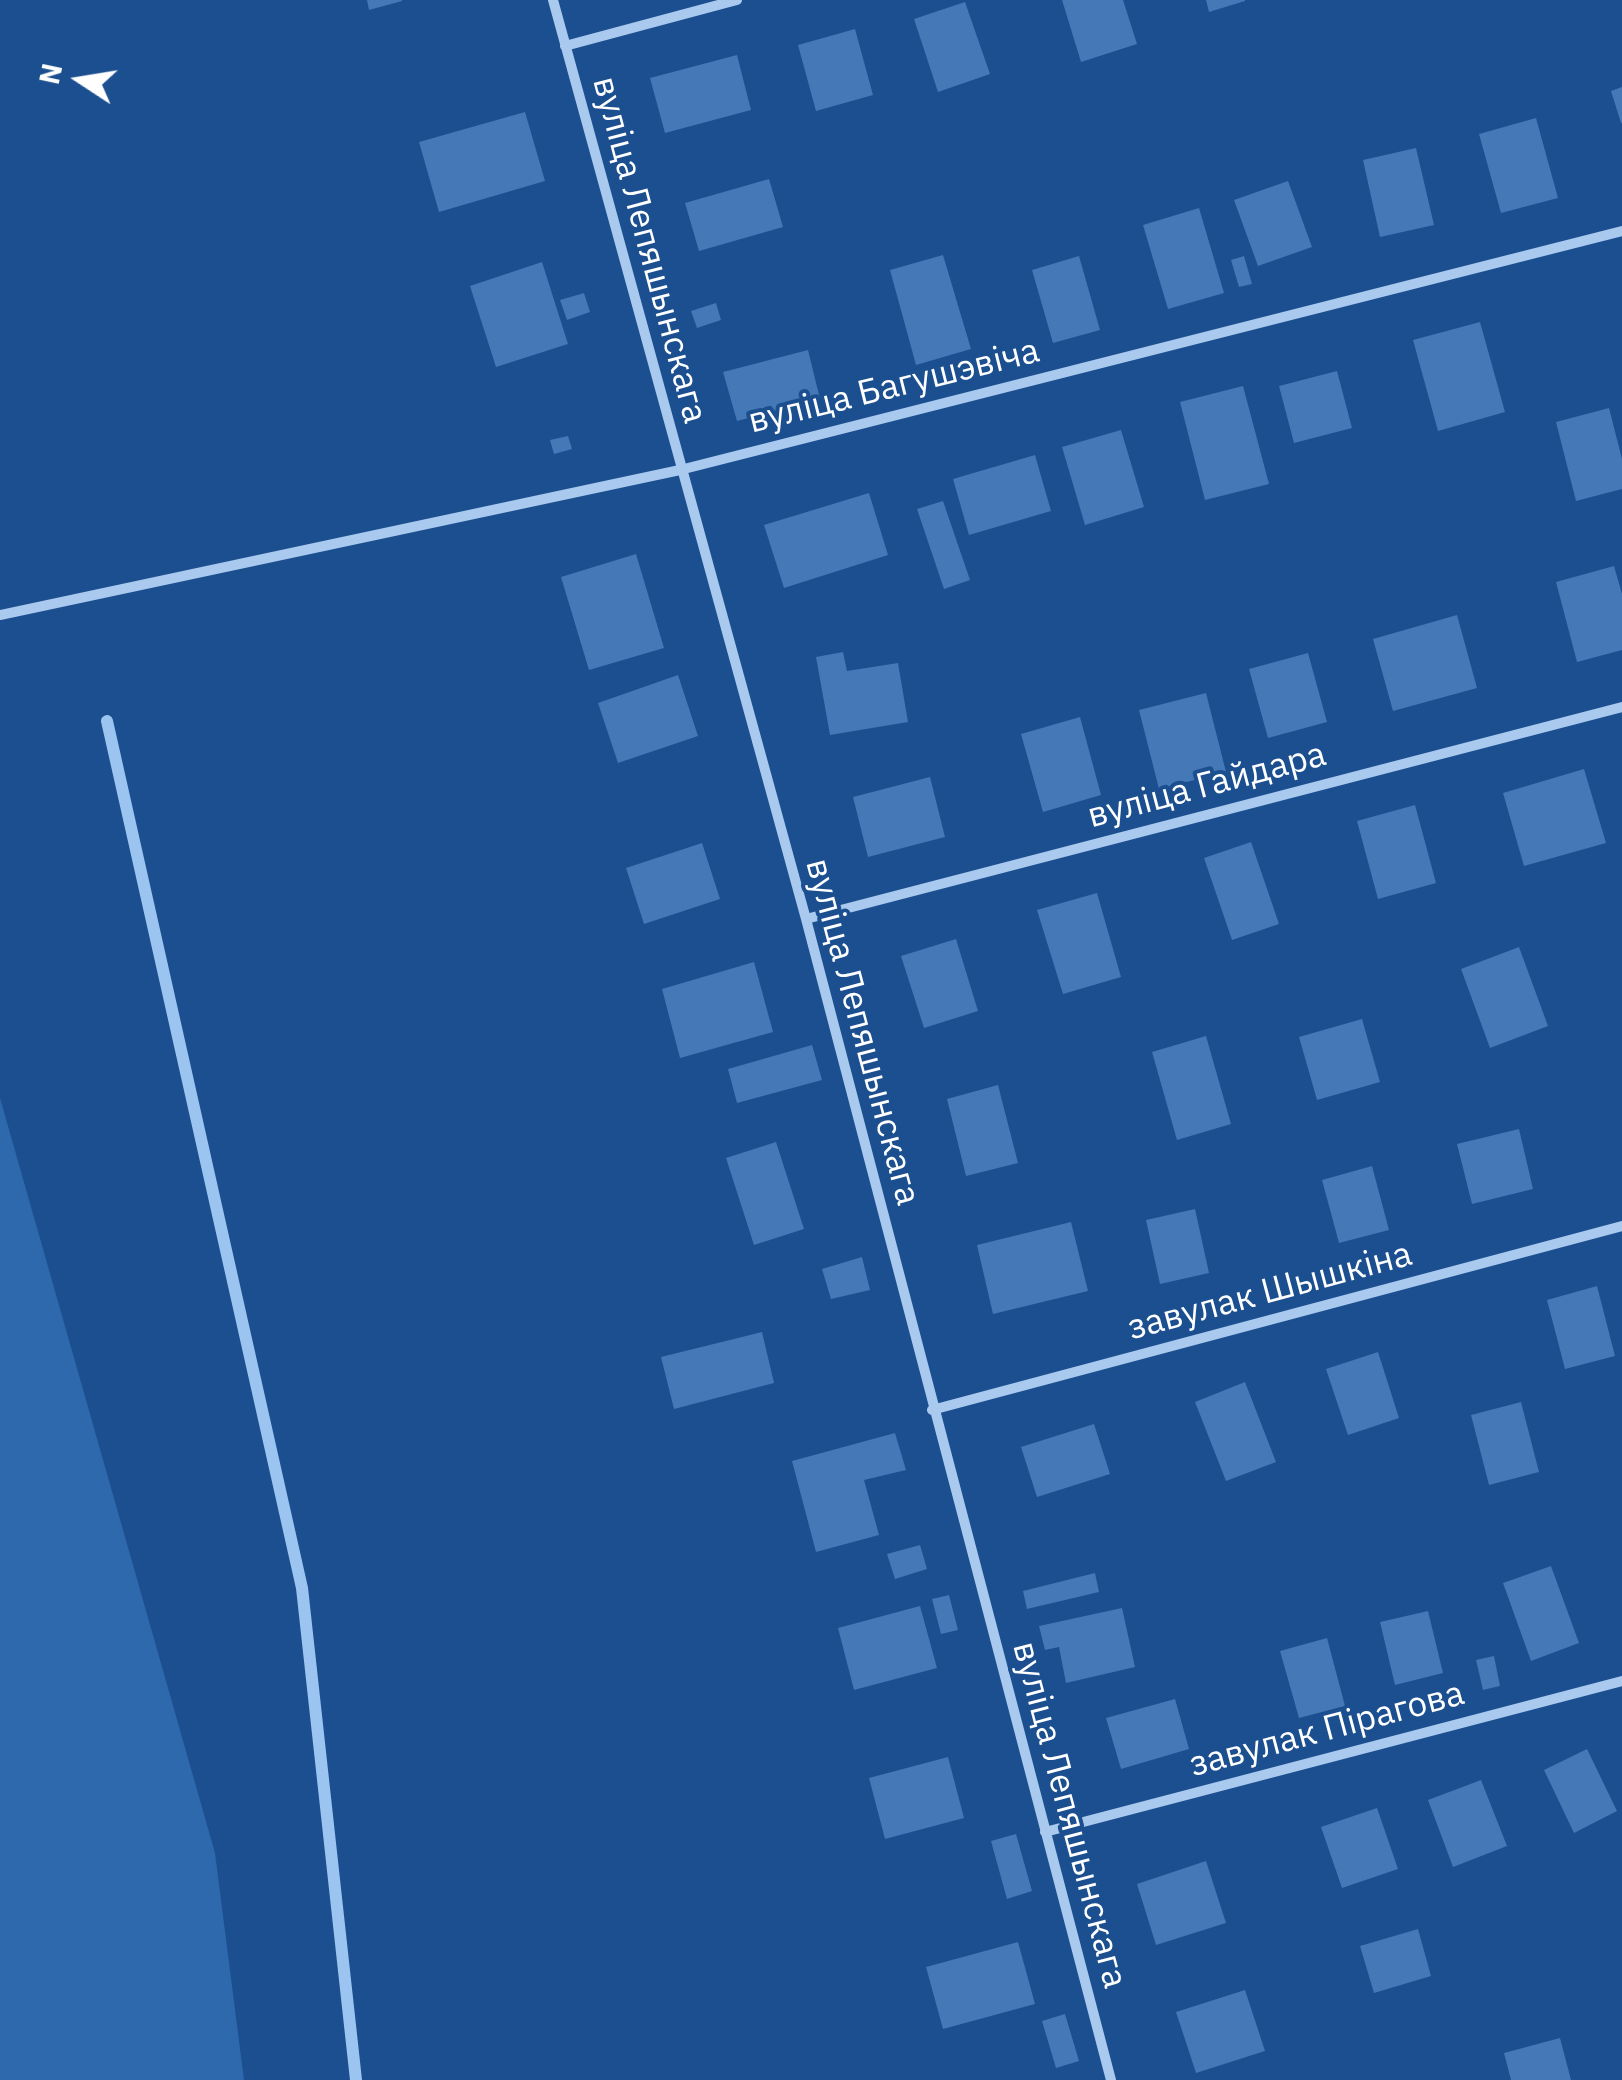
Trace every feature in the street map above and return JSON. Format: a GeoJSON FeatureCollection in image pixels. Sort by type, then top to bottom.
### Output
{"type":"FeatureCollection","features":[{"type":"Feature","properties":{"kind":"street","name":"вуліца Лепяшынскага"},"geometry":{"type":"LineString","coordinates":[[553,0],[806,919],[1111,2080]]}},
{"type":"Feature","properties":{"kind":"street"},"geometry":{"type":"LineString","coordinates":[[565,46],[737,0]]}},
{"type":"Feature","properties":{"kind":"street","name":"вуліца Багушэвіча"},"geometry":{"type":"LineString","coordinates":[[0,615],[680,470],[1622,231]]}},
{"type":"Feature","properties":{"kind":"street","name":"вуліца Гайдара"},"geometry":{"type":"LineString","coordinates":[[806,919],[1622,707]]}},
{"type":"Feature","properties":{"kind":"street","name":"завулак Шышкіна"},"geometry":{"type":"LineString","coordinates":[[932,1410],[1622,1226]]}},
{"type":"Feature","properties":{"kind":"street","name":"завулак Пірагова"},"geometry":{"type":"LineString","coordinates":[[1046,1832],[1622,1681]]}},
{"type":"Feature","properties":{"kind":"shaded area"},"geometry":{"type":"Polygon","coordinates":[[[0,1098],[215,1853],[244,2080],[0,2080],[0,1098]]]}},
{"type":"Feature","properties":{"kind":"building"},"geometry":{"type":"Polygon","coordinates":[[[367,0],[402,0],[402,1],[369,10],[367,0]]]}},
{"type":"Feature","properties":{"kind":"building"},"geometry":{"type":"Polygon","coordinates":[[[1062,0],[1123,0],[1137,44],[1081,62],[1062,0]]]}},
{"type":"Feature","properties":{"kind":"building"},"geometry":{"type":"Polygon","coordinates":[[[1206,0],[1245,0],[1245,1],[1209,12],[1206,0]]]}},
{"type":"Feature","properties":{"kind":"building"},"geometry":{"type":"Polygon","coordinates":[[[965,2],[990,74],[938,92],[914,19],[965,2]]]}},
{"type":"Feature","properties":{"kind":"building"},"geometry":{"type":"Polygon","coordinates":[[[855,29],[873,95],[816,111],[798,45],[855,29]]]}},
{"type":"Feature","properties":{"kind":"building"},"geometry":{"type":"Polygon","coordinates":[[[737,55],[751,110],[665,133],[650,78],[737,55]]]}},
{"type":"Feature","properties":{"kind":"building"},"geometry":{"type":"Polygon","coordinates":[[[1622,87],[1622,123],[1621,123],[1611,91],[1622,87]]]}},
{"type":"Feature","properties":{"kind":"building"},"geometry":{"type":"Polygon","coordinates":[[[525,112],[545,181],[439,212],[419,142],[525,112]]]}},
{"type":"Feature","properties":{"kind":"building"},"geometry":{"type":"Polygon","coordinates":[[[1536,118],[1558,198],[1501,213],[1479,134],[1536,118]]]}},
{"type":"Feature","properties":{"kind":"building"},"geometry":{"type":"Polygon","coordinates":[[[1416,148],[1434,225],[1380,237],[1363,160],[1416,148]]]}},
{"type":"Feature","properties":{"kind":"building"},"geometry":{"type":"Polygon","coordinates":[[[769,179],[783,227],[699,251],[685,203],[769,179]]]}},
{"type":"Feature","properties":{"kind":"building"},"geometry":{"type":"Polygon","coordinates":[[[1288,181],[1312,247],[1258,266],[1234,200],[1288,181]]]}},
{"type":"Feature","properties":{"kind":"building"},"geometry":{"type":"Polygon","coordinates":[[[1199,208],[1224,293],[1168,309],[1143,225],[1199,208]]]}},
{"type":"Feature","properties":{"kind":"building"},"geometry":{"type":"Polygon","coordinates":[[[943,255],[971,349],[916,365],[890,270],[943,255]]]}},
{"type":"Feature","properties":{"kind":"building"},"geometry":{"type":"Polygon","coordinates":[[[1079,256],[1100,330],[1053,343],[1032,270],[1079,256]]]}},
{"type":"Feature","properties":{"kind":"building"},"geometry":{"type":"Polygon","coordinates":[[[1244,256],[1252,284],[1239,287],[1231,260],[1244,256]]]}},
{"type":"Feature","properties":{"kind":"building"},"geometry":{"type":"Polygon","coordinates":[[[542,262],[568,344],[496,367],[470,286],[542,262]]]}},
{"type":"Feature","properties":{"kind":"building"},"geometry":{"type":"Polygon","coordinates":[[[584,293],[590,312],[567,320],[560,300],[584,293]]]}},
{"type":"Feature","properties":{"kind":"building"},"geometry":{"type":"Polygon","coordinates":[[[716,303],[721,320],[697,328],[691,311],[716,303]]]}},
{"type":"Feature","properties":{"kind":"building"},"geometry":{"type":"Polygon","coordinates":[[[1480,322],[1505,412],[1438,431],[1413,340],[1480,322]]]}},
{"type":"Feature","properties":{"kind":"building"},"geometry":{"type":"Polygon","coordinates":[[[808,350],[820,399],[737,421],[723,372],[808,350]]]}},
{"type":"Feature","properties":{"kind":"building"},"geometry":{"type":"Polygon","coordinates":[[[1337,371],[1352,428],[1294,443],[1279,386],[1337,371]]]}},
{"type":"Feature","properties":{"kind":"building"},"geometry":{"type":"Polygon","coordinates":[[[1243,386],[1269,484],[1205,500],[1180,402],[1243,386]]]}},
{"type":"Feature","properties":{"kind":"building"},"geometry":{"type":"Polygon","coordinates":[[[1609,408],[1622,459],[1622,489],[1576,501],[1556,422],[1609,408]]]}},
{"type":"Feature","properties":{"kind":"building"},"geometry":{"type":"Polygon","coordinates":[[[1121,430],[1144,507],[1085,525],[1062,447],[1121,430]]]}},
{"type":"Feature","properties":{"kind":"building"},"geometry":{"type":"Polygon","coordinates":[[[568,436],[572,449],[554,454],[550,440],[568,436]]]}},
{"type":"Feature","properties":{"kind":"building"},"geometry":{"type":"Polygon","coordinates":[[[1035,455],[1051,511],[969,535],[953,479],[1035,455]]]}},
{"type":"Feature","properties":{"kind":"building"},"geometry":{"type":"Polygon","coordinates":[[[869,493],[888,555],[784,588],[764,525],[869,493]]]}},
{"type":"Feature","properties":{"kind":"building"},"geometry":{"type":"Polygon","coordinates":[[[943,501],[970,580],[944,589],[917,509],[943,501]]]}},
{"type":"Feature","properties":{"kind":"building"},"geometry":{"type":"Polygon","coordinates":[[[636,554],[664,648],[589,670],[561,577],[636,554]]]}},
{"type":"Feature","properties":{"kind":"building"},"geometry":{"type":"Polygon","coordinates":[[[1614,566],[1622,594],[1622,650],[1577,662],[1556,582],[1614,566]]]}},
{"type":"Feature","properties":{"kind":"building"},"geometry":{"type":"Polygon","coordinates":[[[1457,615],[1477,688],[1393,711],[1373,639],[1457,615]]]}},
{"type":"Feature","properties":{"kind":"building"},"geometry":{"type":"Polygon","coordinates":[[[843,652],[847,671],[898,663],[908,722],[830,735],[816,657],[843,652]]]}},
{"type":"Feature","properties":{"kind":"building"},"geometry":{"type":"Polygon","coordinates":[[[1308,653],[1327,722],[1268,738],[1249,669],[1308,653]]]}},
{"type":"Feature","properties":{"kind":"building"},"geometry":{"type":"Polygon","coordinates":[[[678,675],[698,736],[618,763],[598,703],[678,675]]]}},
{"type":"Feature","properties":{"kind":"building"},"geometry":{"type":"Polygon","coordinates":[[[1206,693],[1226,772],[1159,789],[1139,710],[1206,693]]]}},
{"type":"Feature","properties":{"kind":"building"},"geometry":{"type":"Polygon","coordinates":[[[1080,717],[1101,795],[1043,812],[1021,734],[1080,717]]]}},
{"type":"Feature","properties":{"kind":"building"},"geometry":{"type":"Polygon","coordinates":[[[1584,769],[1606,843],[1524,866],[1503,793],[1584,769]]]}},
{"type":"Feature","properties":{"kind":"building"},"geometry":{"type":"Polygon","coordinates":[[[930,777],[945,837],[868,857],[853,797],[930,777]]]}},
{"type":"Feature","properties":{"kind":"building"},"geometry":{"type":"Polygon","coordinates":[[[1415,805],[1436,883],[1378,899],[1357,821],[1415,805]]]}},
{"type":"Feature","properties":{"kind":"building"},"geometry":{"type":"Polygon","coordinates":[[[1251,842],[1279,924],[1232,940],[1204,858],[1251,842]]]}},
{"type":"Feature","properties":{"kind":"building"},"geometry":{"type":"Polygon","coordinates":[[[702,843],[720,899],[644,924],[626,868],[702,843]]]}},
{"type":"Feature","properties":{"kind":"building"},"geometry":{"type":"Polygon","coordinates":[[[1097,893],[1121,977],[1063,994],[1037,910],[1097,893]]]}},
{"type":"Feature","properties":{"kind":"building"},"geometry":{"type":"Polygon","coordinates":[[[956,939],[978,1011],[924,1028],[901,956],[956,939]]]}},
{"type":"Feature","properties":{"kind":"building"},"geometry":{"type":"Polygon","coordinates":[[[1519,947],[1548,1026],[1490,1048],[1461,969],[1519,947]]]}},
{"type":"Feature","properties":{"kind":"building"},"geometry":{"type":"Polygon","coordinates":[[[754,962],[773,1032],[680,1058],[662,989],[754,962]]]}},
{"type":"Feature","properties":{"kind":"building"},"geometry":{"type":"Polygon","coordinates":[[[1362,1019],[1380,1082],[1317,1100],[1299,1037],[1362,1019]]]}},
{"type":"Feature","properties":{"kind":"building"},"geometry":{"type":"Polygon","coordinates":[[[1206,1036],[1231,1124],[1177,1140],[1152,1052],[1206,1036]]]}},
{"type":"Feature","properties":{"kind":"building"},"geometry":{"type":"Polygon","coordinates":[[[812,1045],[822,1080],[737,1103],[728,1069],[812,1045]]]}},
{"type":"Feature","properties":{"kind":"building"},"geometry":{"type":"Polygon","coordinates":[[[998,1085],[1018,1163],[966,1176],[947,1099],[998,1085]]]}},
{"type":"Feature","properties":{"kind":"building"},"geometry":{"type":"Polygon","coordinates":[[[1519,1129],[1533,1189],[1472,1204],[1457,1144],[1519,1129]]]}},
{"type":"Feature","properties":{"kind":"building"},"geometry":{"type":"Polygon","coordinates":[[[776,1142],[804,1229],[754,1245],[726,1158],[776,1142]]]}},
{"type":"Feature","properties":{"kind":"building"},"geometry":{"type":"Polygon","coordinates":[[[1372,1166],[1389,1230],[1339,1243],[1322,1180],[1372,1166]]]}},
{"type":"Feature","properties":{"kind":"building"},"geometry":{"type":"Polygon","coordinates":[[[1195,1209],[1209,1273],[1160,1284],[1146,1220],[1195,1209]]]}},
{"type":"Feature","properties":{"kind":"building"},"geometry":{"type":"Polygon","coordinates":[[[1071,1222],[1088,1291],[993,1314],[977,1245],[1071,1222]]]}},
{"type":"Feature","properties":{"kind":"building"},"geometry":{"type":"Polygon","coordinates":[[[862,1257],[870,1290],[831,1299],[822,1269],[862,1257]]]}},
{"type":"Feature","properties":{"kind":"building"},"geometry":{"type":"Polygon","coordinates":[[[1597,1286],[1615,1356],[1565,1369],[1547,1300],[1597,1286]]]}},
{"type":"Feature","properties":{"kind":"building"},"geometry":{"type":"Polygon","coordinates":[[[762,1332],[774,1383],[674,1409],[661,1357],[762,1332]]]}},
{"type":"Feature","properties":{"kind":"building"},"geometry":{"type":"Polygon","coordinates":[[[1378,1352],[1399,1418],[1348,1435],[1326,1369],[1378,1352]]]}},
{"type":"Feature","properties":{"kind":"building"},"geometry":{"type":"Polygon","coordinates":[[[1245,1382],[1276,1462],[1226,1481],[1195,1402],[1245,1382]]]}},
{"type":"Feature","properties":{"kind":"building"},"geometry":{"type":"Polygon","coordinates":[[[1521,1402],[1539,1472],[1489,1485],[1471,1415],[1521,1402]]]}},
{"type":"Feature","properties":{"kind":"building"},"geometry":{"type":"Polygon","coordinates":[[[1094,1424],[1110,1474],[1037,1497],[1021,1447],[1094,1424]]]}},
{"type":"Feature","properties":{"kind":"building"},"geometry":{"type":"Polygon","coordinates":[[[895,1433],[906,1470],[864,1480],[879,1535],[816,1552],[792,1461],[895,1433]]]}},
{"type":"Feature","properties":{"kind":"building"},"geometry":{"type":"Polygon","coordinates":[[[920,1545],[927,1569],[895,1579],[887,1554],[920,1545]]]}},
{"type":"Feature","properties":{"kind":"building"},"geometry":{"type":"Polygon","coordinates":[[[1551,1566],[1579,1643],[1531,1661],[1503,1583],[1551,1566]]]}},
{"type":"Feature","properties":{"kind":"building"},"geometry":{"type":"Polygon","coordinates":[[[1095,1573],[1099,1592],[1027,1609],[1023,1591],[1095,1573]]]}},
{"type":"Feature","properties":{"kind":"building"},"geometry":{"type":"Polygon","coordinates":[[[949,1595],[958,1630],[941,1634],[932,1599],[949,1595]]]}},
{"type":"Feature","properties":{"kind":"building"},"geometry":{"type":"Polygon","coordinates":[[[920,1606],[937,1668],[854,1690],[838,1628],[920,1606]]]}},
{"type":"Feature","properties":{"kind":"building"},"geometry":{"type":"Polygon","coordinates":[[[1122,1608],[1135,1667],[1066,1683],[1059,1647],[1045,1650],[1039,1626],[1122,1608]]]}},
{"type":"Feature","properties":{"kind":"building"},"geometry":{"type":"Polygon","coordinates":[[[1428,1611],[1443,1673],[1395,1685],[1380,1622],[1428,1611]]]}},
{"type":"Feature","properties":{"kind":"building"},"geometry":{"type":"Polygon","coordinates":[[[1327,1638],[1345,1706],[1299,1718],[1280,1651],[1327,1638]]]}},
{"type":"Feature","properties":{"kind":"building"},"geometry":{"type":"Polygon","coordinates":[[[1494,1656],[1500,1686],[1483,1690],[1476,1660],[1494,1656]]]}},
{"type":"Feature","properties":{"kind":"building"},"geometry":{"type":"Polygon","coordinates":[[[1175,1699],[1189,1749],[1121,1769],[1106,1718],[1175,1699]]]}},
{"type":"Feature","properties":{"kind":"building"},"geometry":{"type":"Polygon","coordinates":[[[1587,1749],[1617,1811],[1574,1833],[1544,1770],[1587,1749]]]}},
{"type":"Feature","properties":{"kind":"building"},"geometry":{"type":"Polygon","coordinates":[[[948,1757],[964,1818],[885,1839],[869,1778],[948,1757]]]}},
{"type":"Feature","properties":{"kind":"building"},"geometry":{"type":"Polygon","coordinates":[[[1481,1780],[1507,1846],[1453,1867],[1428,1800],[1481,1780]]]}},
{"type":"Feature","properties":{"kind":"building"},"geometry":{"type":"Polygon","coordinates":[[[1377,1808],[1398,1869],[1342,1888],[1321,1827],[1377,1808]]]}},
{"type":"Feature","properties":{"kind":"building"},"geometry":{"type":"Polygon","coordinates":[[[1016,1834],[1032,1891],[1007,1899],[991,1841],[1016,1834]]]}},
{"type":"Feature","properties":{"kind":"building"},"geometry":{"type":"Polygon","coordinates":[[[1206,1861],[1226,1923],[1156,1945],[1137,1884],[1206,1861]]]}},
{"type":"Feature","properties":{"kind":"building"},"geometry":{"type":"Polygon","coordinates":[[[1418,1929],[1431,1976],[1374,1993],[1360,1946],[1418,1929]]]}},
{"type":"Feature","properties":{"kind":"building"},"geometry":{"type":"Polygon","coordinates":[[[1018,1942],[1035,2004],[943,2029],[926,1967],[1018,1942]]]}},
{"type":"Feature","properties":{"kind":"building"},"geometry":{"type":"Polygon","coordinates":[[[1245,1990],[1265,2051],[1196,2073],[1176,2012],[1245,1990]]]}},
{"type":"Feature","properties":{"kind":"building"},"geometry":{"type":"Polygon","coordinates":[[[1065,2014],[1079,2061],[1056,2068],[1042,2021],[1065,2014]]]}},
{"type":"Feature","properties":{"kind":"building"},"geometry":{"type":"Polygon","coordinates":[[[1560,2038],[1571,2080],[1511,2080],[1504,2053],[1560,2038]]]}},
{"type":"Feature","properties":{"kind":"waterway"},"geometry":{"type":"LineString","coordinates":[[107,721],[302,1588],[356,2080]]}}]}
